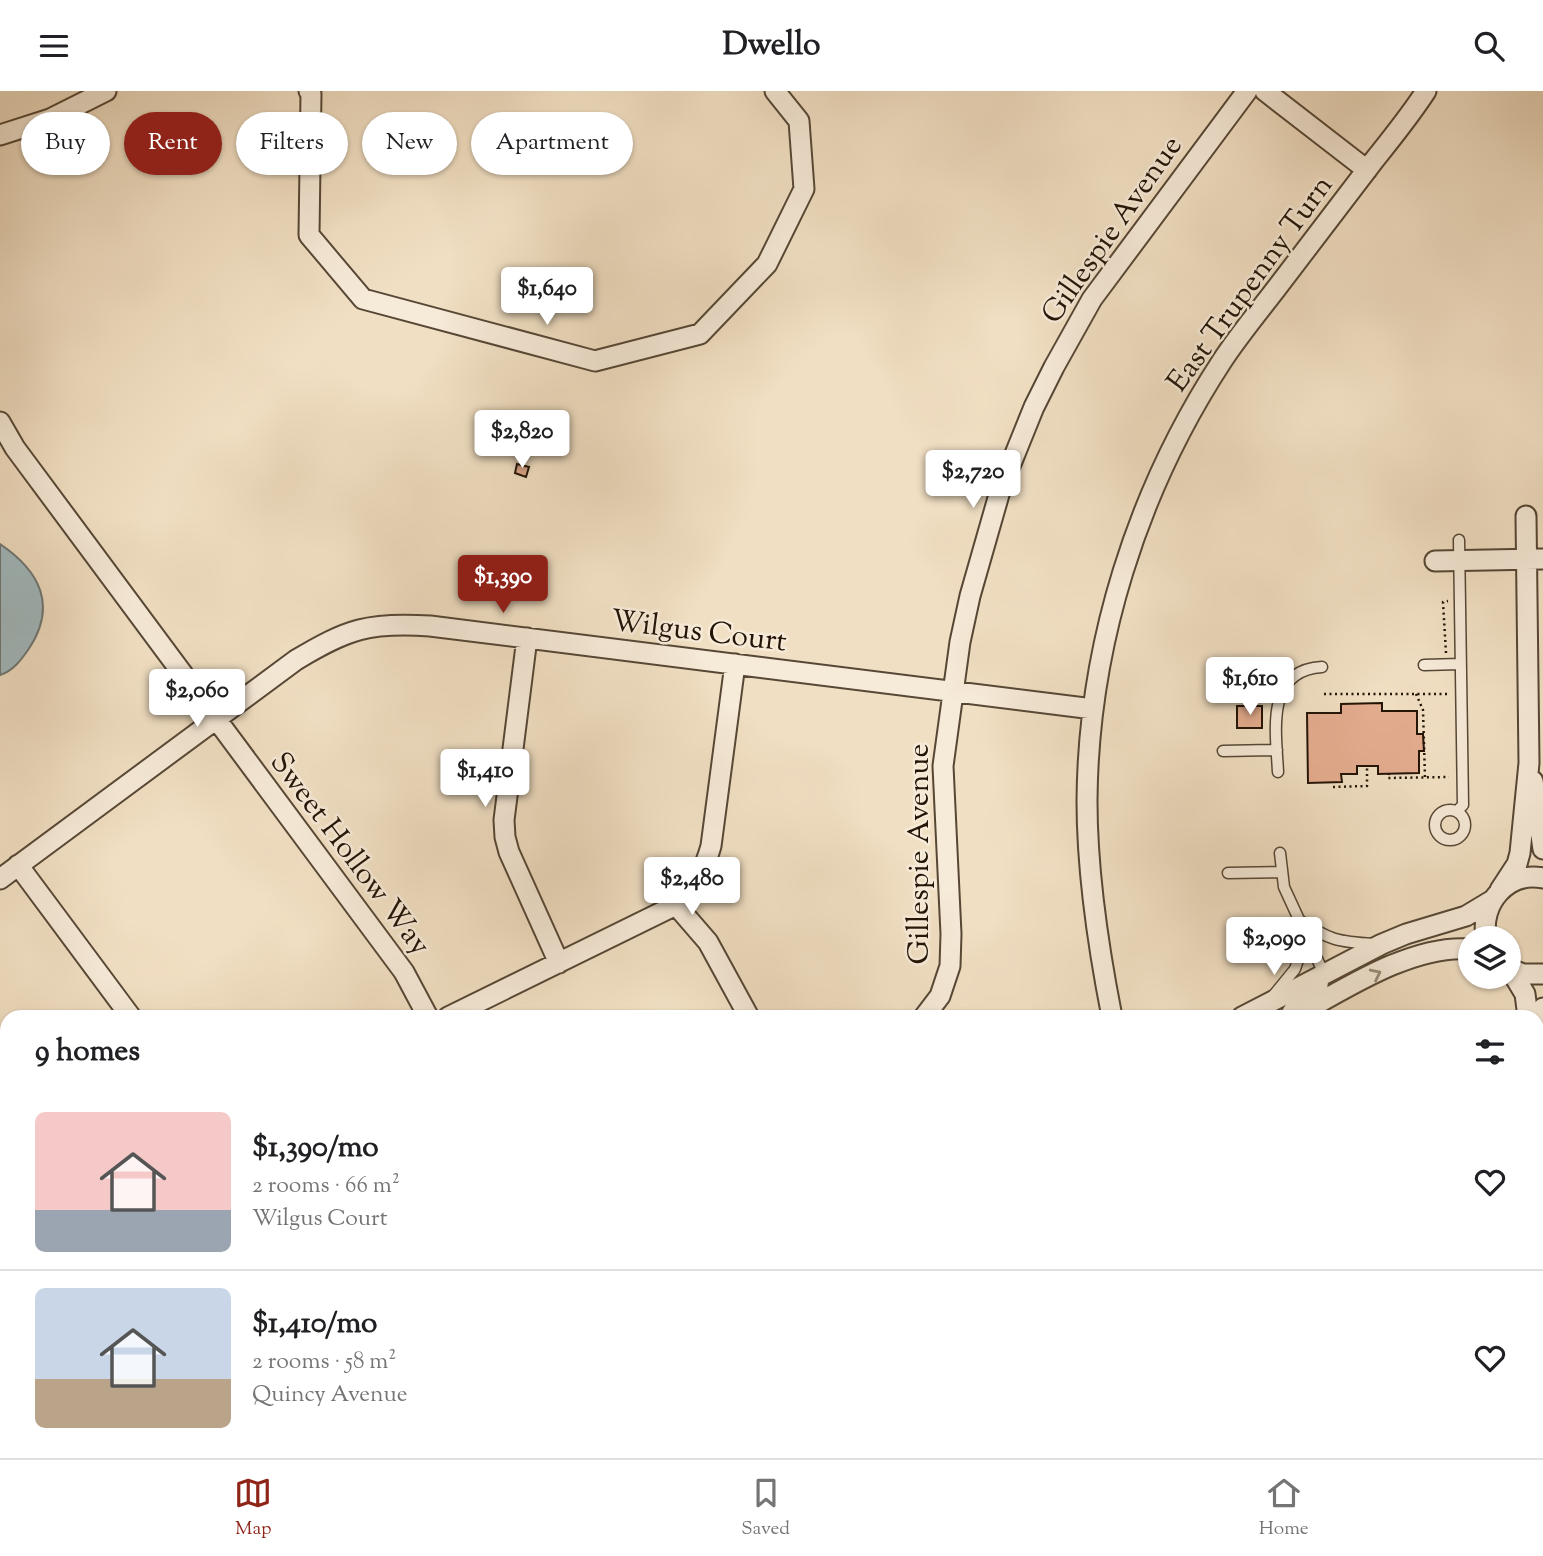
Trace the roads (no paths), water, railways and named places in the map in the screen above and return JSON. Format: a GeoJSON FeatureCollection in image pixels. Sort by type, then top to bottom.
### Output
{"type":"FeatureCollection","features":[{"type":"Feature","properties":{"kind":"street"},"geometry":{"type":"LineString","coordinates":[[0,135],[50,119],[106,91]]}},
{"type":"Feature","properties":{"kind":"street"},"geometry":{"type":"LineString","coordinates":[[309,91],[309,235],[363,299],[595,361],[700,334],[767,264],[804,189],[799,121],[775,91]]}},
{"type":"Feature","properties":{"kind":"street","name":"Gillespie Avenue"},"geometry":{"type":"LineString","coordinates":[[929,1010],[946,982],[952,953],[943,766],[970,596],[987,531],[1017,446],[1054,367],[1110,272],[1247,91]]}},
{"type":"Feature","properties":{"kind":"street"},"geometry":{"type":"LineString","coordinates":[[1265,91],[1367,170]]}},
{"type":"Feature","properties":{"kind":"street","name":"East Trupenny Turn"},"geometry":{"type":"LineString","coordinates":[[1111,1010],[1100,958],[1089,843],[1088,791],[1093,709],[1102,652],[1115,598],[1140,519],[1172,449],[1222,361],[1426,91]]}},
{"type":"Feature","properties":{"kind":"street","name":"Sweet Hollow Way"},"geometry":{"type":"LineString","coordinates":[[0,422],[15,448],[404,972],[424,1010]]}},
{"type":"Feature","properties":{"kind":"street"},"geometry":{"type":"LineString","coordinates":[[1485,926],[1485,916],[1517,864],[1520,853],[1529,763],[1535,559],[1526,516]]}},
{"type":"Feature","properties":{"kind":"street"},"geometry":{"type":"LineString","coordinates":[[1435,561],[1535,559]]}},
{"type":"Feature","properties":{"kind":"street","name":"Wilgus Court"},"geometry":{"type":"LineString","coordinates":[[0,879],[214,718],[296,660],[351,631],[371,626],[408,625],[527,638],[1093,709]]}},
{"type":"Feature","properties":{"kind":"street"},"geometry":{"type":"LineString","coordinates":[[527,638],[504,820],[505,837],[509,852],[559,963]]}},
{"type":"Feature","properties":{"kind":"street"},"geometry":{"type":"LineString","coordinates":[[462,1010],[676,905],[692,890],[704,870],[711,846],[735,664]]}},
{"type":"Feature","properties":{"kind":"street"},"geometry":{"type":"LineString","coordinates":[[1529,763],[1543,849]]}},
{"type":"Feature","properties":{"kind":"street"},"geometry":{"type":"LineString","coordinates":[[19,865],[126,1010]]}},
{"type":"Feature","properties":{"kind":"street"},"geometry":{"type":"LineString","coordinates":[[1255,1010],[1382,944],[1466,916],[1512,881],[1524,877],[1543,878]]}},
{"type":"Feature","properties":{"kind":"street"},"geometry":{"type":"LineString","coordinates":[[676,905],[708,942],[744,1010]]}},
{"type":"Feature","properties":{"kind":"street"},"geometry":{"type":"LineString","coordinates":[[1307,1010],[1362,980],[1408,960],[1458,949]]}},
{"type":"Feature","properties":{"kind":"street"},"geometry":{"type":"LineString","coordinates":[[1521,973],[1543,974]]}},
{"type":"Feature","properties":{"kind":"street"},"geometry":{"type":"LineString","coordinates":[[1521,988],[1527,1010]]}},
{"type":"Feature","properties":{"kind":"lane"},"geometry":{"type":"LineString","coordinates":[[1457,811],[1463,804],[1459,540]]}},
{"type":"Feature","properties":{"kind":"lane"},"geometry":{"type":"LineString","coordinates":[[1424,665],[1460,664]]}},
{"type":"Feature","properties":{"kind":"lane"},"geometry":{"type":"LineString","coordinates":[[1278,772],[1276,722],[1282,691],[1298,672],[1322,667]]}},
{"type":"Feature","properties":{"kind":"lane"},"geometry":{"type":"LineString","coordinates":[[1223,751],[1277,750]]}},
{"type":"Feature","properties":{"kind":"lane"},"geometry":{"type":"LineString","coordinates":[[1280,853],[1284,887],[1324,974],[1322,989],[1288,1010]]}},
{"type":"Feature","properties":{"kind":"lane"},"geometry":{"type":"LineString","coordinates":[[1228,873],[1281,872]]}},
{"type":"Feature","properties":{"kind":"lane"},"geometry":{"type":"LineString","coordinates":[[1299,920],[1327,938],[1341,942],[1382,944]]}},
{"type":"Feature","properties":{"kind":"lane"},"geometry":{"type":"LineString","coordinates":[[1268,1003],[1294,969],[1300,946],[1299,920]]}},
{"type":"Feature","properties":{"kind":"water"},"geometry":{"type":"Polygon","coordinates":[[[0,544],[25,566],[34,578],[43,604],[42,619],[28,650],[13,668],[0,675],[0,544]]]}}]}
